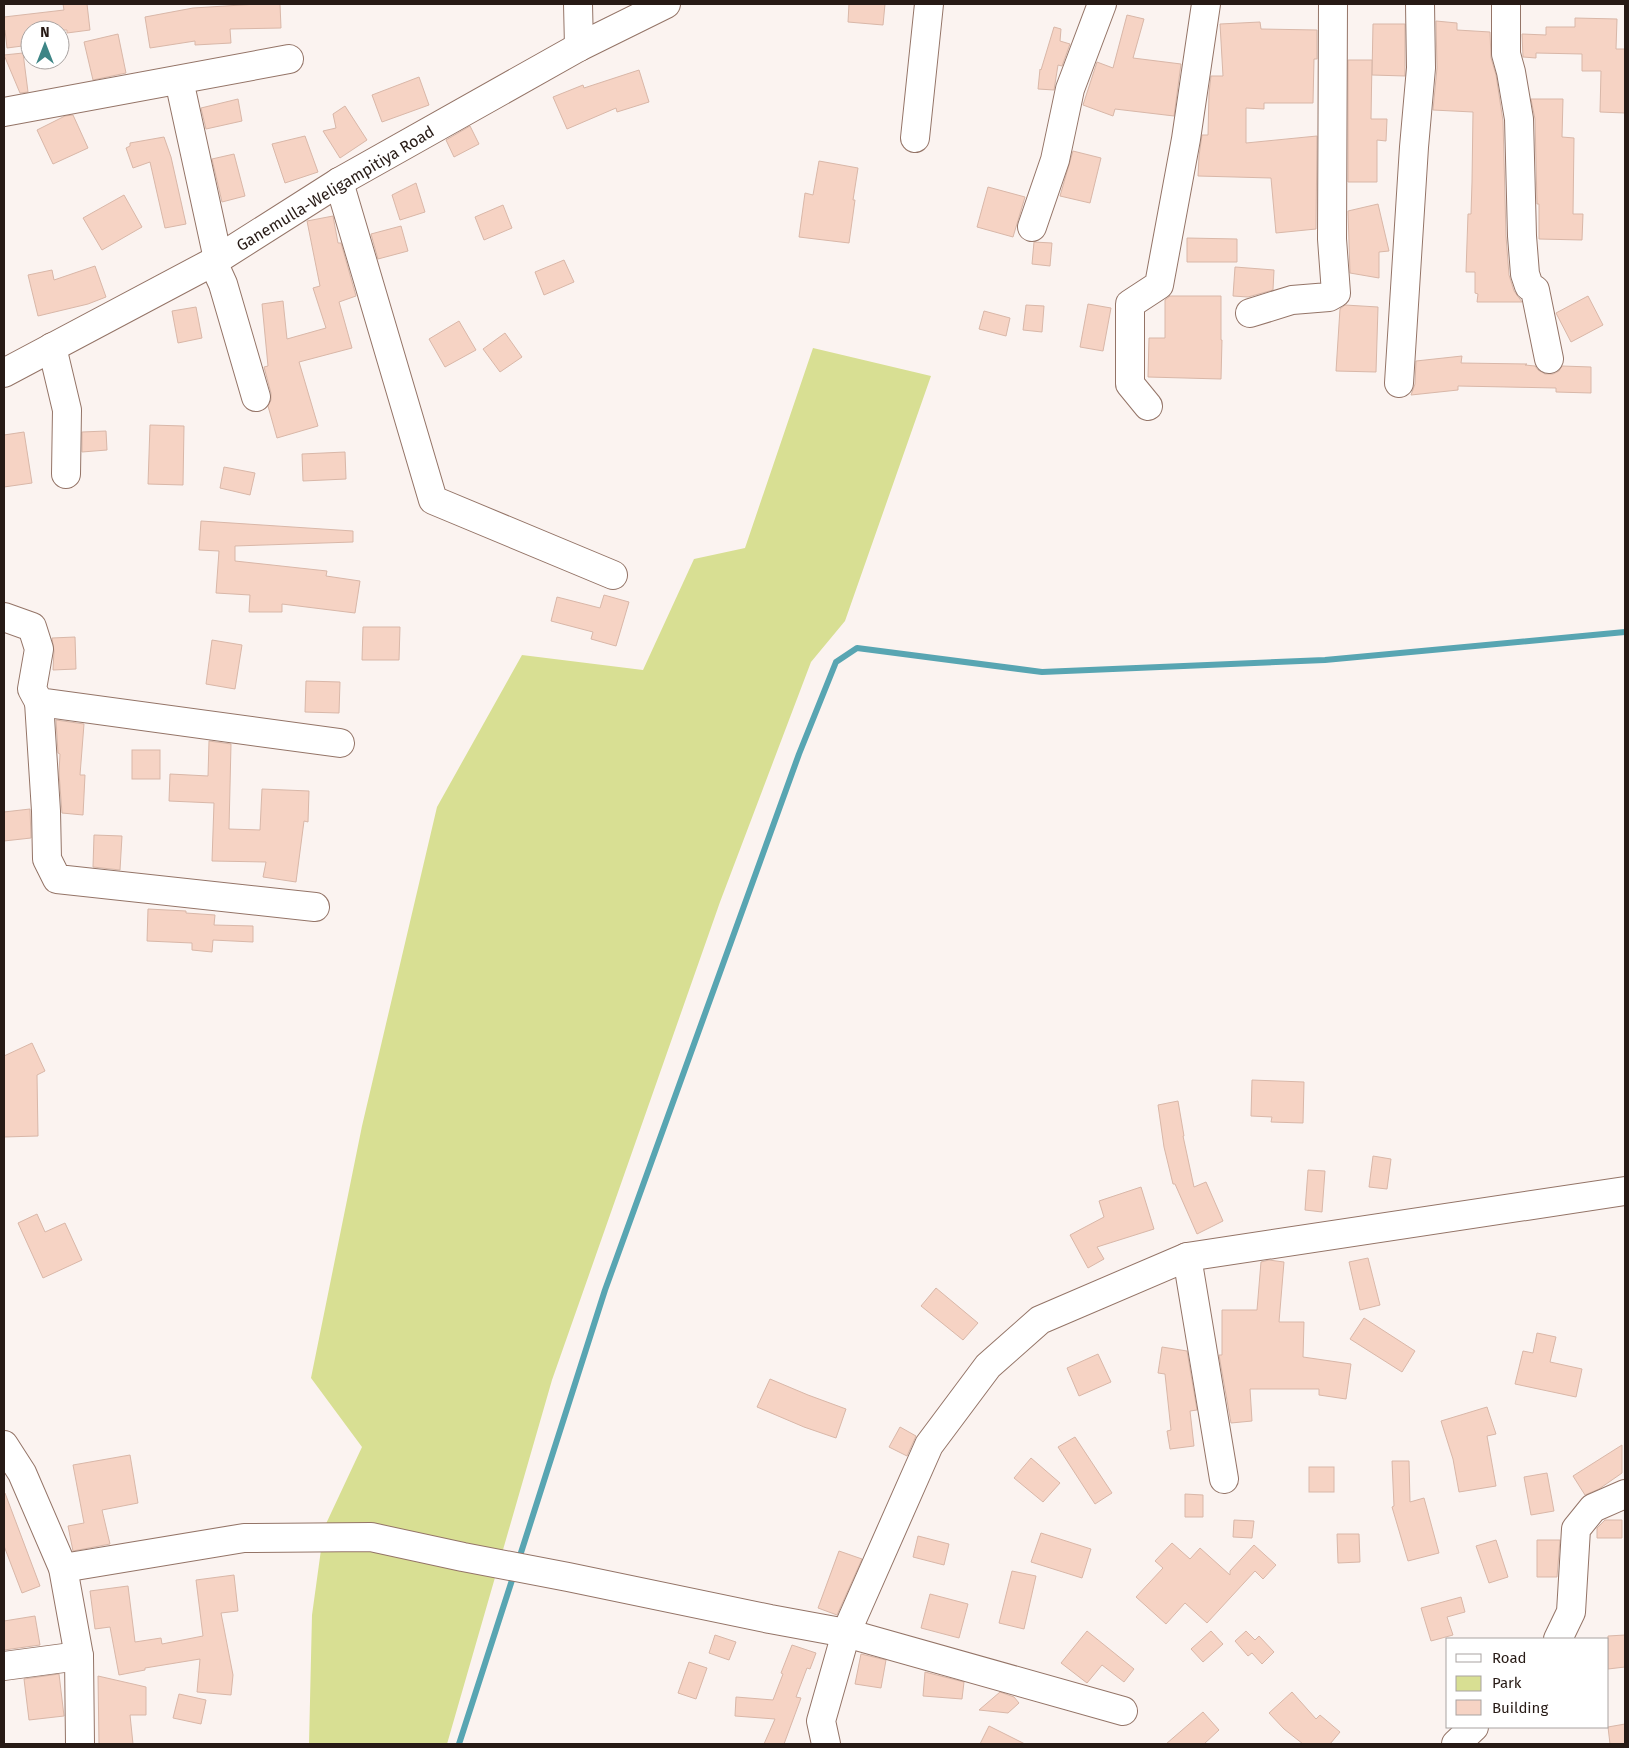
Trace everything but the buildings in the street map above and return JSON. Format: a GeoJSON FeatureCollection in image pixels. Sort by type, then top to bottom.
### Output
{"type":"FeatureCollection","features":[{"type":"Feature","properties":{"kind":"street"},"geometry":{"type":"LineString","coordinates":[[578,4],[579,47]]}},
{"type":"Feature","properties":{"kind":"street","name":"Ganemulla-Weligampitiya Road"},"geometry":{"type":"LineString","coordinates":[[4,374],[215,260],[339,182],[579,47],[666,4]]}},
{"type":"Feature","properties":{"kind":"street"},"geometry":{"type":"LineString","coordinates":[[915,138],[929,4]]}},
{"type":"Feature","properties":{"kind":"street"},"geometry":{"type":"LineString","coordinates":[[1032,227],[1055,160],[1070,89],[1102,4]]}},
{"type":"Feature","properties":{"kind":"street"},"geometry":{"type":"LineString","coordinates":[[1148,406],[1130,384],[1130,304],[1159,284],[1186,139],[1206,4]]}},
{"type":"Feature","properties":{"kind":"street"},"geometry":{"type":"LineString","coordinates":[[1250,313],[1292,300],[1329,297],[1336,293],[1332,239],[1333,4]]}},
{"type":"Feature","properties":{"kind":"street"},"geometry":{"type":"LineString","coordinates":[[1399,383],[1421,68],[1420,4]]}},
{"type":"Feature","properties":{"kind":"street"},"geometry":{"type":"LineString","coordinates":[[1506,4],[1506,54],[1512,72],[1519,119],[1522,236],[1525,274],[1529,286],[1535,290],[1549,359]]}},
{"type":"Feature","properties":{"kind":"street"},"geometry":{"type":"LineString","coordinates":[[4,112],[289,59]]}},
{"type":"Feature","properties":{"kind":"street"},"geometry":{"type":"LineString","coordinates":[[179,80],[215,260],[256,397]]}},
{"type":"Feature","properties":{"kind":"street"},"geometry":{"type":"LineString","coordinates":[[339,182],[433,500],[613,575]]}},
{"type":"Feature","properties":{"kind":"street"},"geometry":{"type":"LineString","coordinates":[[52,347],[67,410],[66,474]]}},
{"type":"Feature","properties":{"kind":"street"},"geometry":{"type":"LineString","coordinates":[[4,617],[32,627],[38,650],[32,689],[39,702],[46,859],[57,880],[316,907]]}},
{"type":"Feature","properties":{"kind":"street"},"geometry":{"type":"LineString","coordinates":[[39,702],[340,742]]}},
{"type":"Feature","properties":{"kind":"street"},"geometry":{"type":"LineString","coordinates":[[826,1744],[822,1721],[846,1633],[929,1445],[988,1366],[1040,1320],[1187,1257],[1625,1191]]}},
{"type":"Feature","properties":{"kind":"street"},"geometry":{"type":"LineString","coordinates":[[1187,1257],[1224,1479]]}},
{"type":"Feature","properties":{"kind":"street"},"geometry":{"type":"LineString","coordinates":[[4,1444],[13,1476],[63,1568],[79,1656],[80,1744]]}},
{"type":"Feature","properties":{"kind":"street"},"geometry":{"type":"LineString","coordinates":[[1558,1638],[1571,1612],[1576,1529],[1593,1508],[1625,1494]]}},
{"type":"Feature","properties":{"kind":"street"},"geometry":{"type":"LineString","coordinates":[[63,1568],[244,1538],[371,1537],[846,1633],[1123,1711]]}},
{"type":"Feature","properties":{"kind":"street"},"geometry":{"type":"LineString","coordinates":[[4,1666],[79,1656]]}},
{"type":"Feature","properties":{"kind":"street"},"geometry":{"type":"LineString","coordinates":[[1456,1744],[1473,1728]]}},
{"type":"Feature","properties":{"kind":"green space"},"geometry":{"type":"Polygon","coordinates":[[[813,348],[931,376],[845,621],[811,662],[720,902],[552,1380],[447,1744],[309,1744],[312,1615],[324,1528],[362,1447],[311,1378],[362,1126],[437,807],[522,655],[643,670],[694,559],[745,548],[813,348]]]}},
{"type":"Feature","properties":{"kind":"waterway"},"geometry":{"type":"LineString","coordinates":[[518,1562],[605,1290],[799,754],[836,662],[857,648],[1042,672],[1325,660],[1625,632]]}},
{"type":"Feature","properties":{"kind":"waterway"},"geometry":{"type":"LineString","coordinates":[[459,1744],[514,1574]]}}]}
